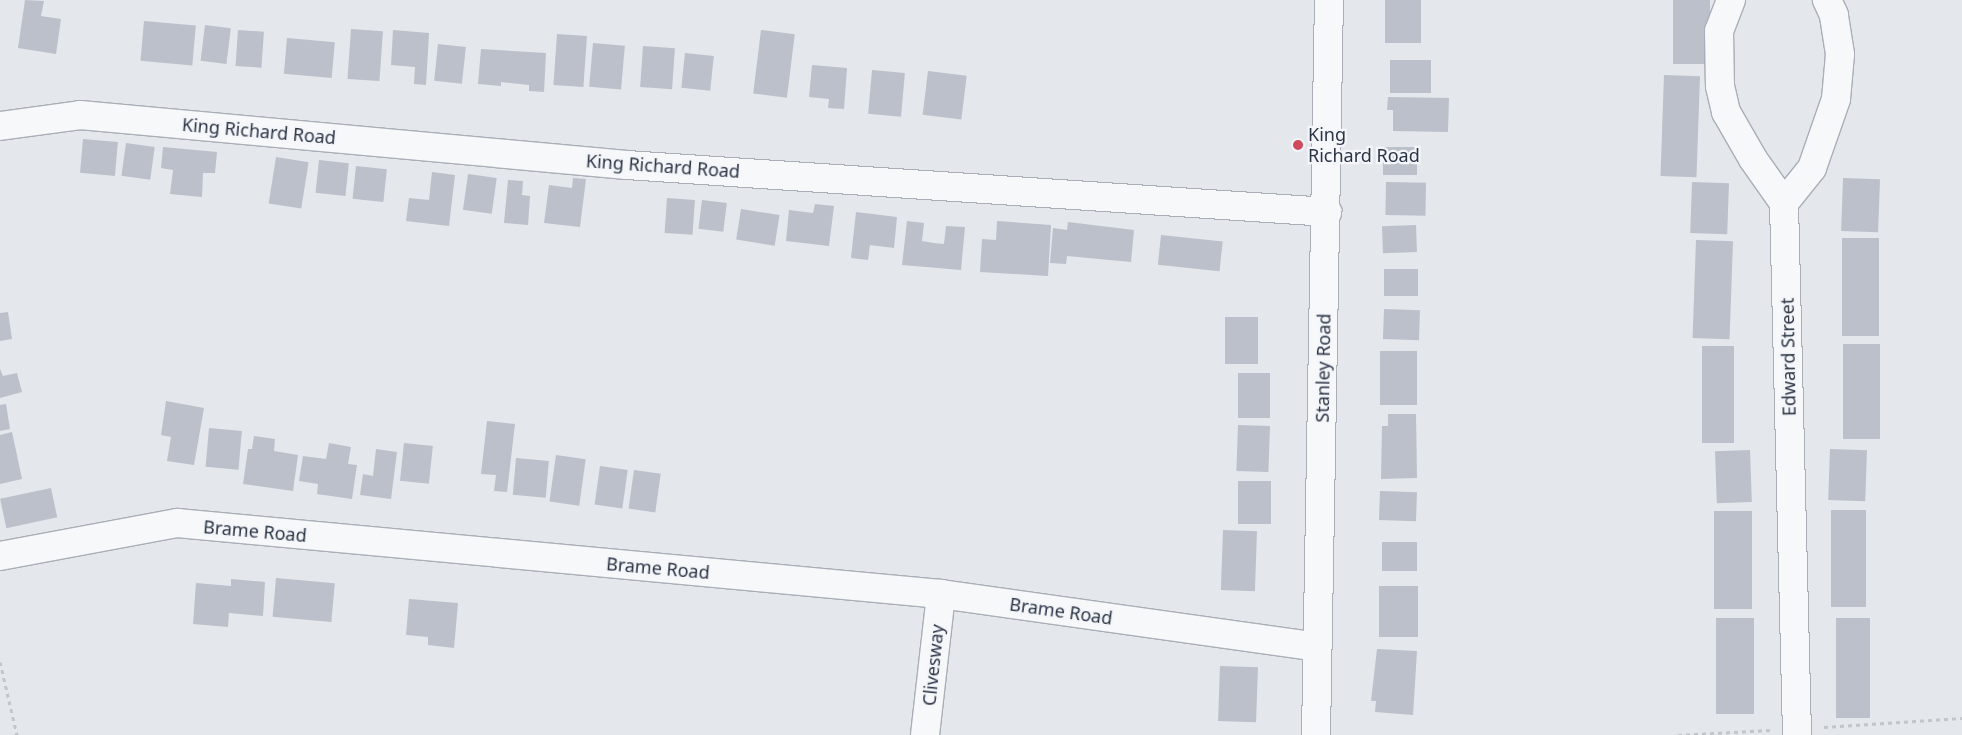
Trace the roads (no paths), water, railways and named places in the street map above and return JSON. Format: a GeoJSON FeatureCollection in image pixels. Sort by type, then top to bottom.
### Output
{"type":"FeatureCollection","features":[{"type":"Feature","properties":{"kind":"street","name":"Stanley Road"},"geometry":{"type":"LineString","coordinates":[[1316,735],[1316,646],[1327,212],[1329,0]]}},
{"type":"Feature","properties":{"kind":"street"},"geometry":{"type":"LineString","coordinates":[[1731,0],[1719,31],[1720,86],[1726,112],[1753,159],[1784,203],[1812,168],[1836,100],[1840,54],[1834,15],[1828,0]]}},
{"type":"Feature","properties":{"kind":"street","name":"King Richard Road"},"geometry":{"type":"LineString","coordinates":[[0,126],[80,115],[627,165],[1327,212]]}},
{"type":"Feature","properties":{"kind":"street","name":"Edward Street"},"geometry":{"type":"LineString","coordinates":[[1784,203],[1797,735]]}},
{"type":"Feature","properties":{"kind":"street","name":"Brame Road"},"geometry":{"type":"LineString","coordinates":[[0,556],[177,523],[941,594],[1316,646]]}},
{"type":"Feature","properties":{"kind":"street","name":"Clivesway"},"geometry":{"type":"LineString","coordinates":[[925,735],[941,594]]}},
{"type":"Feature","properties":{"kind":"place","name":"King Richard Road"},"geometry":{"type":"Point","coordinates":[1298,145]}}]}
